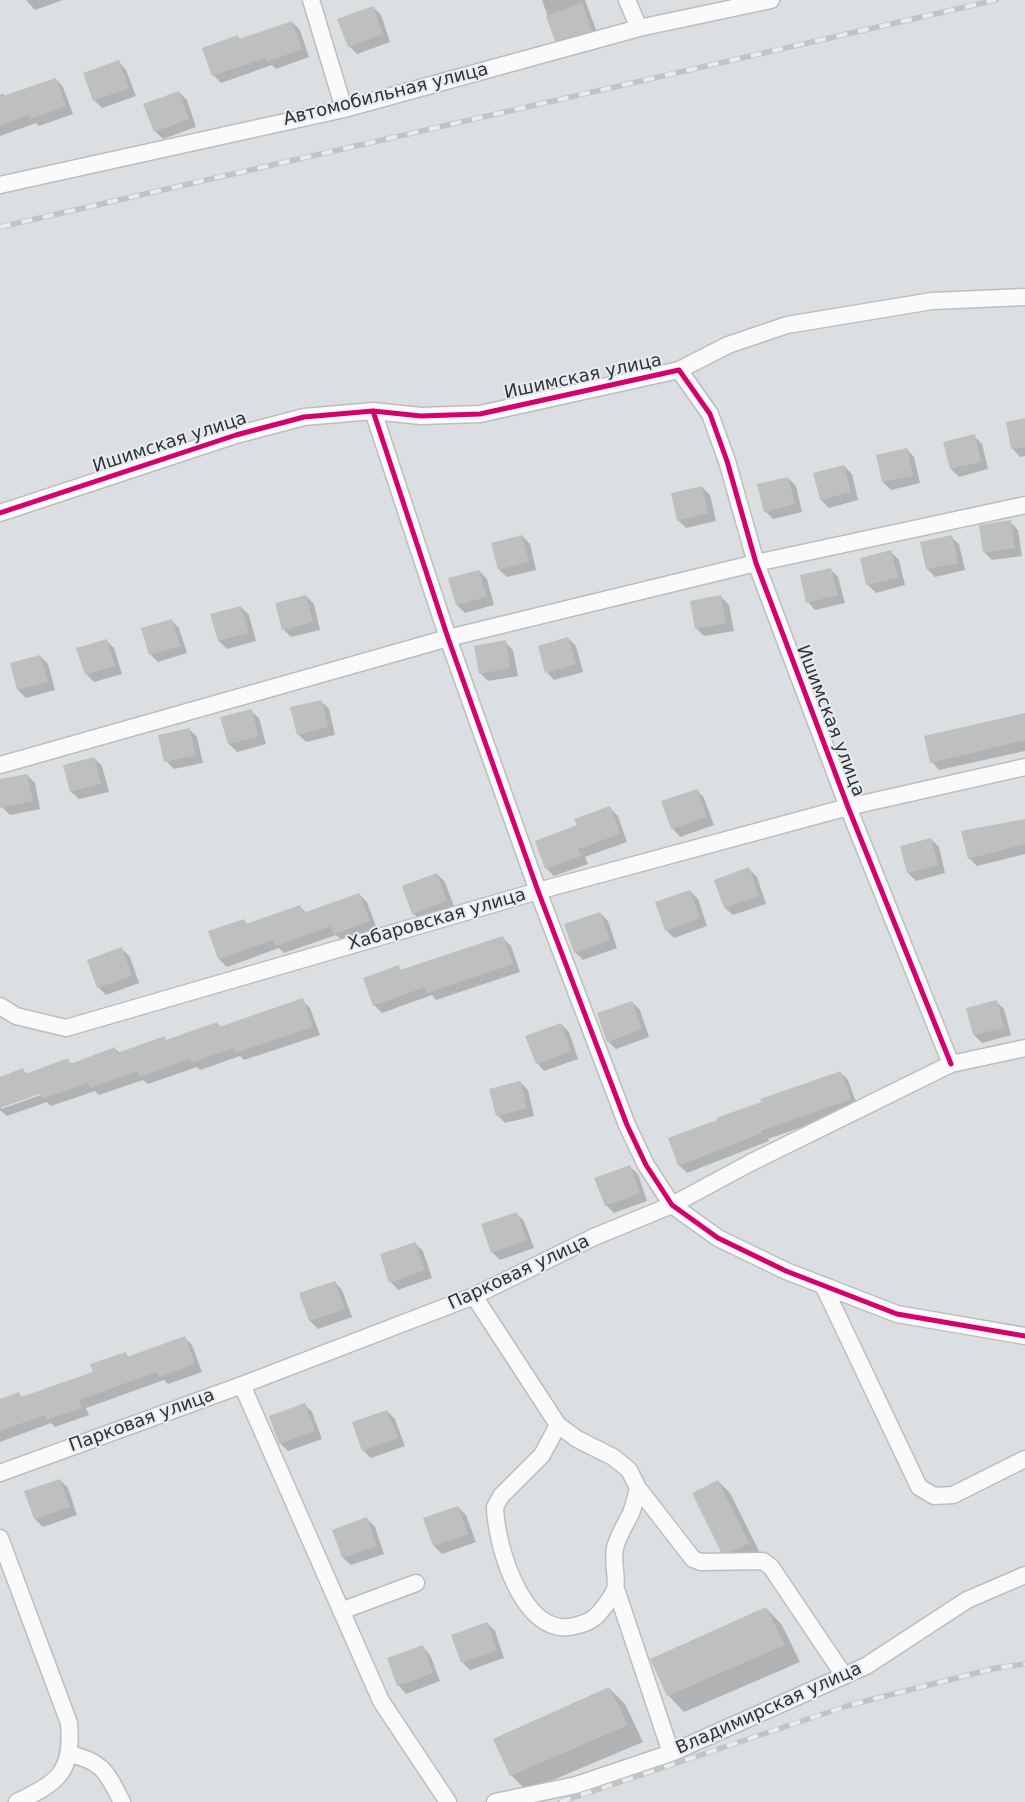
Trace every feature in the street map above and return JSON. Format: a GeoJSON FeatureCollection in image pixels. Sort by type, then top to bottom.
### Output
{"type":"FeatureCollection","features":[{"type":"Feature","properties":{"kind":"street"},"geometry":{"type":"LineString","coordinates":[[311,0],[344,109]]}},
{"type":"Feature","properties":{"kind":"street"},"geometry":{"type":"LineString","coordinates":[[627,0],[639,28]]}},
{"type":"Feature","properties":{"kind":"street","name":"Автомобильная улица"},"geometry":{"type":"LineString","coordinates":[[0,185],[344,109],[639,28],[771,0]]}},
{"type":"Feature","properties":{"kind":"street"},"geometry":{"type":"LineString","coordinates":[[679,370],[728,344],[787,325],[932,302],[1025,297]]}},
{"type":"Feature","properties":{"kind":"street","name":"Ишимская улица"},"geometry":{"type":"LineString","coordinates":[[0,513],[236,435],[304,417],[373,411],[421,416],[480,414],[679,370],[710,414],[727,461],[756,564],[848,807],[951,1064]]}},
{"type":"Feature","properties":{"kind":"street"},"geometry":{"type":"LineString","coordinates":[[373,411],[448,638],[538,891],[627,1125],[646,1165],[672,1204],[718,1238],[786,1271],[897,1314],[1025,1336]]}},
{"type":"Feature","properties":{"kind":"street"},"geometry":{"type":"LineString","coordinates":[[0,766],[448,638],[756,564],[1025,505]]}},
{"type":"Feature","properties":{"kind":"street","name":"Хабаровская улица"},"geometry":{"type":"LineString","coordinates":[[0,1006],[16,1016],[66,1028],[538,891],[848,807],[1025,767]]}},
{"type":"Feature","properties":{"kind":"street","name":"Парковая улица"},"geometry":{"type":"LineString","coordinates":[[0,1473],[242,1385],[474,1296],[594,1237],[672,1204],[750,1163],[951,1064],[1025,1048]]}},
{"type":"Feature","properties":{"kind":"street"},"geometry":{"type":"LineString","coordinates":[[822,1285],[919,1487],[934,1496],[953,1495],[1025,1459]]}},
{"type":"Feature","properties":{"kind":"street"},"geometry":{"type":"LineString","coordinates":[[474,1296],[558,1425],[577,1439],[613,1457],[630,1470],[638,1488],[693,1558],[701,1562],[763,1561],[771,1567],[843,1674]]}},
{"type":"Feature","properties":{"kind":"street"},"geometry":{"type":"LineString","coordinates":[[242,1385],[381,1701],[448,1802]]}},
{"type":"Feature","properties":{"kind":"street"},"geometry":{"type":"LineString","coordinates":[[558,1425],[542,1455],[501,1496],[495,1507],[507,1565],[520,1593],[538,1618],[548,1625],[562,1628],[591,1620],[599,1614],[616,1589]]}},
{"type":"Feature","properties":{"kind":"street"},"geometry":{"type":"LineString","coordinates":[[638,1488],[632,1511],[615,1547],[616,1589],[671,1752]]}},
{"type":"Feature","properties":{"kind":"street"},"geometry":{"type":"LineString","coordinates":[[0,1538],[69,1723],[71,1745],[66,1767],[46,1788],[17,1802]]}},
{"type":"Feature","properties":{"kind":"street","name":"Владимирская улица"},"geometry":{"type":"LineString","coordinates":[[496,1802],[576,1785],[671,1752],[843,1674],[866,1666],[967,1600],[1025,1575]]}},
{"type":"Feature","properties":{"kind":"street"},"geometry":{"type":"LineString","coordinates":[[341,1611],[416,1582]]}},
{"type":"Feature","properties":{"kind":"street"},"geometry":{"type":"LineString","coordinates":[[69,1754],[89,1758],[108,1775],[122,1802]]}},
{"type":"Feature","properties":{"kind":"building"},"geometry":{"type":"Polygon","coordinates":[[[582,3],[592,31],[555,41],[546,16],[582,3]]]}},
{"type":"Feature","properties":{"kind":"building"},"geometry":{"type":"Polygon","coordinates":[[[373,6],[383,34],[348,47],[337,19],[373,6]]]}},
{"type":"Feature","properties":{"kind":"building"},"geometry":{"type":"Polygon","coordinates":[[[292,21],[302,49],[267,62],[265,58],[212,76],[202,48],[238,35],[239,39],[292,21]]]}},
{"type":"Feature","properties":{"kind":"building"},"geometry":{"type":"Polygon","coordinates":[[[119,60],[129,88],[93,101],[83,73],[119,60]]]}},
{"type":"Feature","properties":{"kind":"building"},"geometry":{"type":"Polygon","coordinates":[[[56,78],[66,106],[30,119],[29,115],[0,125],[0,97],[56,78]]]}},
{"type":"Feature","properties":{"kind":"building"},"geometry":{"type":"Polygon","coordinates":[[[179,91],[189,119],[154,132],[143,104],[179,91]]]}},
{"type":"Feature","properties":{"kind":"building"},"geometry":{"type":"Polygon","coordinates":[[[1025,418],[1025,447],[1011,449],[1006,422],[1025,418]]]}},
{"type":"Feature","properties":{"kind":"building"},"geometry":{"type":"Polygon","coordinates":[[[975,434],[981,462],[950,469],[943,442],[975,434]]]}},
{"type":"Feature","properties":{"kind":"building"},"geometry":{"type":"Polygon","coordinates":[[[907,448],[913,476],[882,482],[876,455],[907,448]]]}},
{"type":"Feature","properties":{"kind":"building"},"geometry":{"type":"Polygon","coordinates":[[[844,465],[851,492],[820,500],[813,473],[844,465]]]}},
{"type":"Feature","properties":{"kind":"building"},"geometry":{"type":"Polygon","coordinates":[[[788,477],[795,504],[764,512],[757,484],[788,477]]]}},
{"type":"Feature","properties":{"kind":"building"},"geometry":{"type":"Polygon","coordinates":[[[702,486],[708,513],[677,521],[671,493],[702,486]]]}},
{"type":"Feature","properties":{"kind":"building"},"geometry":{"type":"Polygon","coordinates":[[[1011,520],[1015,548],[983,553],[979,525],[1011,520]]]}},
{"type":"Feature","properties":{"kind":"building"},"geometry":{"type":"Polygon","coordinates":[[[522,535],[529,562],[498,570],[491,543],[522,535]]]}},
{"type":"Feature","properties":{"kind":"building"},"geometry":{"type":"Polygon","coordinates":[[[952,535],[958,563],[926,569],[920,542],[952,535]]]}},
{"type":"Feature","properties":{"kind":"building"},"geometry":{"type":"Polygon","coordinates":[[[891,550],[898,578],[866,585],[860,558],[891,550]]]}},
{"type":"Feature","properties":{"kind":"building"},"geometry":{"type":"Polygon","coordinates":[[[831,568],[838,595],[806,603],[800,575],[831,568]]]}},
{"type":"Feature","properties":{"kind":"building"},"geometry":{"type":"Polygon","coordinates":[[[479,570],[487,597],[456,605],[448,578],[479,570]]]}},
{"type":"Feature","properties":{"kind":"building"},"geometry":{"type":"Polygon","coordinates":[[[306,595],[313,622],[282,630],[275,603],[306,595]]]}},
{"type":"Feature","properties":{"kind":"building"},"geometry":{"type":"Polygon","coordinates":[[[721,595],[726,623],[695,629],[690,601],[721,595]]]}},
{"type":"Feature","properties":{"kind":"building"},"geometry":{"type":"Polygon","coordinates":[[[241,606],[249,633],[218,641],[210,614],[241,606]]]}},
{"type":"Feature","properties":{"kind":"building"},"geometry":{"type":"Polygon","coordinates":[[[172,619],[180,646],[149,655],[141,628],[172,619]]]}},
{"type":"Feature","properties":{"kind":"building"},"geometry":{"type":"Polygon","coordinates":[[[568,637],[576,664],[545,673],[538,646],[568,637]]]}},
{"type":"Feature","properties":{"kind":"building"},"geometry":{"type":"Polygon","coordinates":[[[107,639],[115,666],[85,675],[76,648],[107,639]]]}},
{"type":"Feature","properties":{"kind":"building"},"geometry":{"type":"Polygon","coordinates":[[[506,640],[510,668],[479,674],[474,646],[506,640]]]}},
{"type":"Feature","properties":{"kind":"building"},"geometry":{"type":"Polygon","coordinates":[[[40,655],[48,682],[17,690],[10,663],[40,655]]]}},
{"type":"Feature","properties":{"kind":"building"},"geometry":{"type":"Polygon","coordinates":[[[322,700],[328,727],[297,735],[290,707],[322,700]]]}},
{"type":"Feature","properties":{"kind":"building"},"geometry":{"type":"Polygon","coordinates":[[[252,709],[258,737],[228,744],[220,717],[252,709]]]}},
{"type":"Feature","properties":{"kind":"building"},"geometry":{"type":"Polygon","coordinates":[[[1025,713],[1025,740],[930,763],[924,736],[1025,713]]]}},
{"type":"Feature","properties":{"kind":"building"},"geometry":{"type":"Polygon","coordinates":[[[189,728],[196,755],[164,762],[158,735],[189,728]]]}},
{"type":"Feature","properties":{"kind":"building"},"geometry":{"type":"Polygon","coordinates":[[[94,757],[101,784],[70,792],[63,765],[94,757]]]}},
{"type":"Feature","properties":{"kind":"building"},"geometry":{"type":"Polygon","coordinates":[[[27,774],[33,801],[0,808],[0,779],[27,774]]]}},
{"type":"Feature","properties":{"kind":"building"},"geometry":{"type":"Polygon","coordinates":[[[697,789],[707,817],[671,829],[661,801],[697,789]]]}},
{"type":"Feature","properties":{"kind":"building"},"geometry":{"type":"Polygon","coordinates":[[[610,806],[620,834],[578,849],[581,856],[545,869],[535,841],[577,825],[574,819],[610,806]]]}},
{"type":"Feature","properties":{"kind":"building"},"geometry":{"type":"Polygon","coordinates":[[[1025,819],[1025,844],[968,859],[961,831],[1025,819]]]}},
{"type":"Feature","properties":{"kind":"building"},"geometry":{"type":"Polygon","coordinates":[[[931,838],[938,865],[907,873],[900,846],[931,838]]]}},
{"type":"Feature","properties":{"kind":"building"},"geometry":{"type":"Polygon","coordinates":[[[749,867],[759,896],[724,908],[714,880],[749,867]]]}},
{"type":"Feature","properties":{"kind":"building"},"geometry":{"type":"Polygon","coordinates":[[[437,873],[447,901],[412,914],[402,886],[437,873]]]}},
{"type":"Feature","properties":{"kind":"building"},"geometry":{"type":"Polygon","coordinates":[[[690,890],[700,918],[665,931],[655,902],[690,890]]]}},
{"type":"Feature","properties":{"kind":"building"},"geometry":{"type":"Polygon","coordinates":[[[359,893],[370,921],[334,934],[331,926],[275,946],[273,940],[218,959],[208,931],[244,919],[246,924],[300,905],[303,913],[359,893]]]}},
{"type":"Feature","properties":{"kind":"building"},"geometry":{"type":"Polygon","coordinates":[[[600,912],[610,940],[574,953],[564,924],[600,912]]]}},
{"type":"Feature","properties":{"kind":"building"},"geometry":{"type":"Polygon","coordinates":[[[503,936],[513,964],[427,993],[425,987],[373,1006],[363,978],[399,965],[400,970],[503,936]]]}},
{"type":"Feature","properties":{"kind":"building"},"geometry":{"type":"Polygon","coordinates":[[[122,947],[132,976],[97,988],[87,960],[122,947]]]}},
{"type":"Feature","properties":{"kind":"building"},"geometry":{"type":"Polygon","coordinates":[[[303,998],[313,1027],[235,1053],[233,1048],[191,1063],[190,1059],[139,1077],[137,1071],[90,1088],[88,1083],[42,1099],[40,1094],[0,1108],[0,1077],[23,1068],[25,1074],[68,1058],[70,1064],[115,1047],[117,1053],[165,1036],[166,1040],[217,1022],[219,1027],[303,998]]]}},
{"type":"Feature","properties":{"kind":"building"},"geometry":{"type":"Polygon","coordinates":[[[997,1000],[1004,1028],[973,1035],[966,1008],[997,1000]]]}},
{"type":"Feature","properties":{"kind":"building"},"geometry":{"type":"Polygon","coordinates":[[[632,1001],[642,1029],[607,1042],[597,1013],[632,1001]]]}},
{"type":"Feature","properties":{"kind":"building"},"geometry":{"type":"Polygon","coordinates":[[[561,1023],[571,1051],[536,1064],[525,1036],[561,1023]]]}},
{"type":"Feature","properties":{"kind":"building"},"geometry":{"type":"Polygon","coordinates":[[[841,1071],[851,1099],[761,1131],[762,1133],[678,1166],[668,1138],[761,1102],[760,1099],[841,1071]]]}},
{"type":"Feature","properties":{"kind":"building"},"geometry":{"type":"Polygon","coordinates":[[[520,1081],[527,1108],[496,1116],[489,1089],[520,1081]]]}},
{"type":"Feature","properties":{"kind":"building"},"geometry":{"type":"Polygon","coordinates":[[[630,1165],[640,1193],[605,1206],[594,1178],[630,1165]]]}},
{"type":"Feature","properties":{"kind":"building"},"geometry":{"type":"Polygon","coordinates":[[[517,1212],[527,1240],[491,1253],[481,1224],[517,1212]]]}},
{"type":"Feature","properties":{"kind":"building"},"geometry":{"type":"Polygon","coordinates":[[[415,1242],[425,1270],[389,1283],[380,1254],[415,1242]]]}},
{"type":"Feature","properties":{"kind":"building"},"geometry":{"type":"Polygon","coordinates":[[[335,1281],[345,1309],[309,1321],[299,1293],[335,1281]]]}},
{"type":"Feature","properties":{"kind":"building"},"geometry":{"type":"Polygon","coordinates":[[[185,1336],[195,1364],[159,1377],[157,1372],[79,1400],[82,1408],[46,1420],[45,1415],[0,1431],[0,1399],[19,1392],[21,1397],[93,1372],[90,1364],[126,1352],[127,1357],[185,1336]]]}},
{"type":"Feature","properties":{"kind":"building"},"geometry":{"type":"Polygon","coordinates":[[[305,1403],[315,1431],[279,1444],[269,1416],[305,1403]]]}},
{"type":"Feature","properties":{"kind":"building"},"geometry":{"type":"Polygon","coordinates":[[[387,1410],[398,1438],[362,1451],[352,1422],[387,1410]]]}},
{"type":"Feature","properties":{"kind":"building"},"geometry":{"type":"Polygon","coordinates":[[[60,1479],[70,1507],[34,1519],[24,1491],[60,1479]]]}},
{"type":"Feature","properties":{"kind":"building"},"geometry":{"type":"Polygon","coordinates":[[[718,1480],[749,1543],[731,1552],[721,1552],[692,1493],[718,1480]]]}},
{"type":"Feature","properties":{"kind":"building"},"geometry":{"type":"Polygon","coordinates":[[[458,1506],[468,1534],[433,1546],[423,1518],[458,1506]]]}},
{"type":"Feature","properties":{"kind":"building"},"geometry":{"type":"Polygon","coordinates":[[[367,1517],[377,1546],[342,1558],[332,1530],[367,1517]]]}},
{"type":"Feature","properties":{"kind":"building"},"geometry":{"type":"Polygon","coordinates":[[[766,1607],[785,1645],[667,1696],[650,1659],[766,1607]]]}},
{"type":"Feature","properties":{"kind":"building"},"geometry":{"type":"Polygon","coordinates":[[[487,1622],[497,1650],[461,1663],[451,1635],[487,1622]]]}},
{"type":"Feature","properties":{"kind":"building"},"geometry":{"type":"Polygon","coordinates":[[[423,1645],[433,1673],[397,1686],[387,1658],[423,1645]]]}},
{"type":"Feature","properties":{"kind":"building"},"geometry":{"type":"Polygon","coordinates":[[[609,1687],[628,1725],[510,1776],[493,1739],[609,1687]]]}},
{"type":"Feature","properties":{"kind":"railway"},"geometry":{"type":"LineString","coordinates":[[0,227],[996,0]]}},
{"type":"Feature","properties":{"kind":"railway"},"geometry":{"type":"LineString","coordinates":[[560,1802],[850,1705],[996,1668],[1025,1664]]}},
{"type":"Feature","properties":{"kind":"cycle path"},"geometry":{"type":"LineString","coordinates":[[0,513],[236,435],[304,417],[373,411],[421,416],[480,414],[679,370],[710,414],[727,461],[756,563],[848,807],[951,1064]]}},
{"type":"Feature","properties":{"kind":"cycle path"},"geometry":{"type":"LineString","coordinates":[[373,411],[448,638],[538,891],[627,1125],[646,1165],[672,1205],[718,1238],[786,1271],[897,1314],[1025,1336]]}}]}
